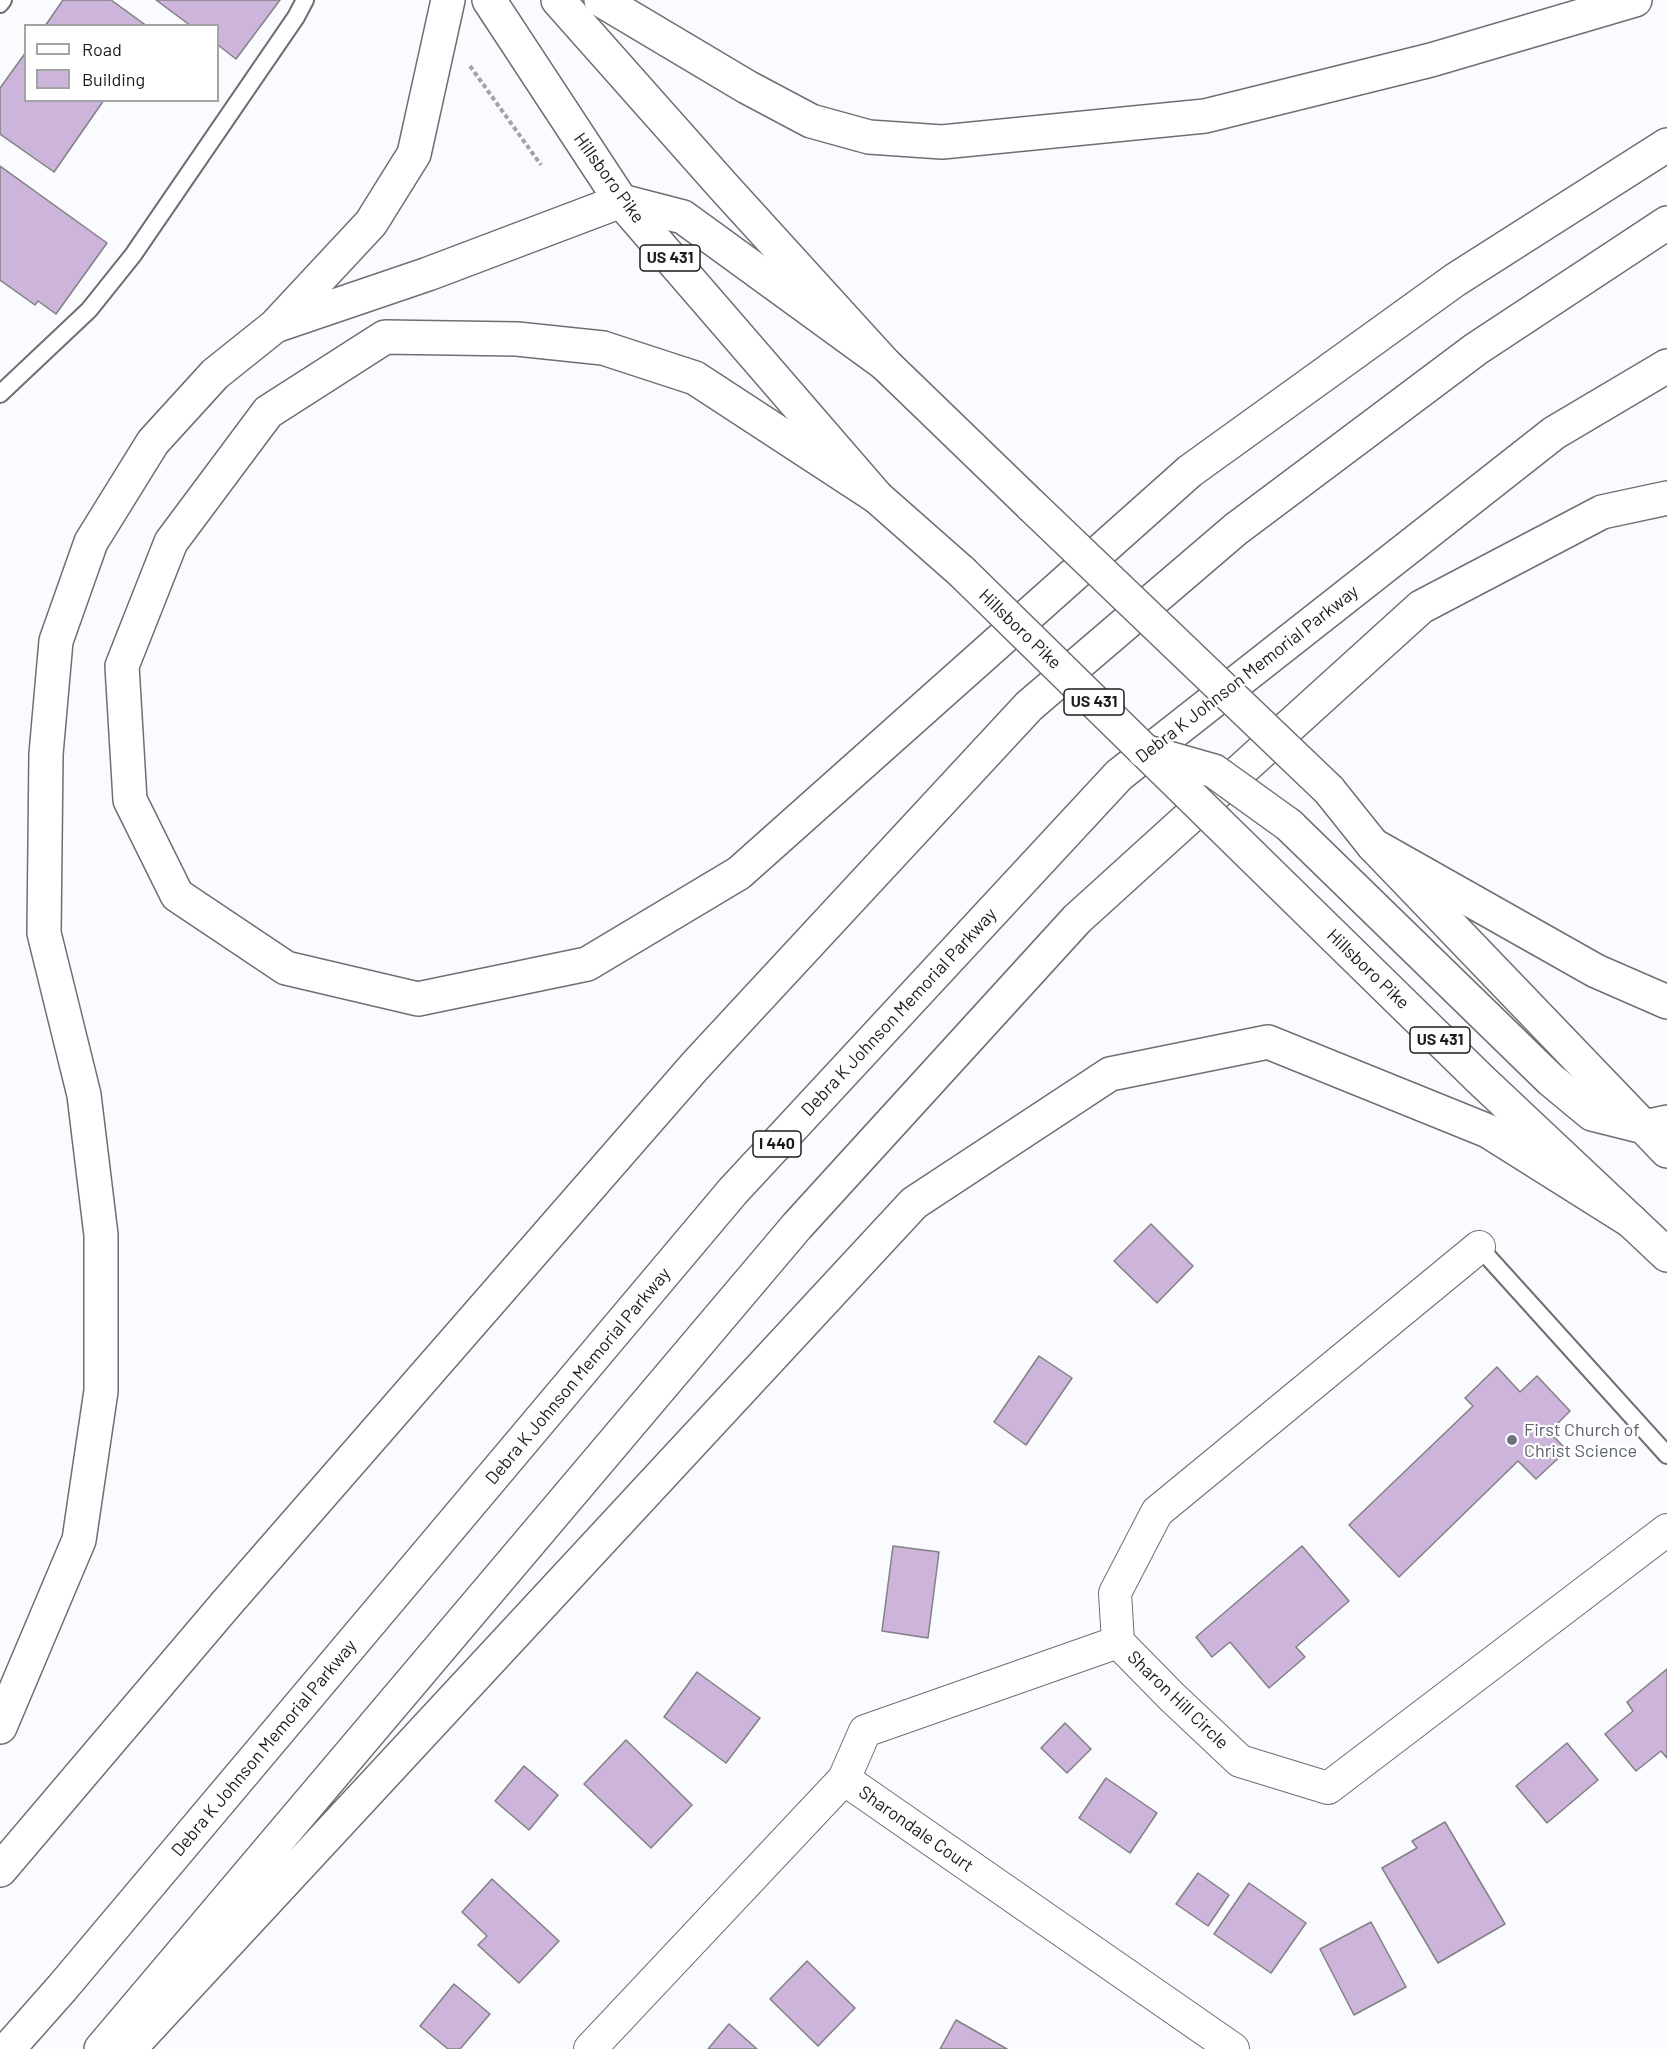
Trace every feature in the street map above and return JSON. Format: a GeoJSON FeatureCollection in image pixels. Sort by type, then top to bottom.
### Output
{"type":"FeatureCollection","features":[{"type":"Feature","properties":{"kind":"main road"},"geometry":{"type":"LineString","coordinates":[[0,1727],[79,1540],[101,1391],[101,1235],[84,1095],[44,933],[46,754],[56,641],[91,543],[153,442],[215,374],[275,326],[371,223],[414,154],[448,0]]}},
{"type":"Feature","properties":{"kind":"main road","name":"Hillsboro Pike"},"geometry":{"type":"LineString","coordinates":[[489,0],[621,201],[876,497],[962,572],[1480,1079],[1667,1255]]}},
{"type":"Feature","properties":{"kind":"main road"},"geometry":{"type":"LineString","coordinates":[[558,0],[885,364],[1329,790],[1373,846],[1656,1124],[1667,1151]]}},
{"type":"Feature","properties":{"kind":"main road"},"geometry":{"type":"LineString","coordinates":[[601,0],[747,87],[811,121],[869,137],[942,142],[1205,116],[1431,60],[1635,0]]}},
{"type":"Feature","properties":{"kind":"main road"},"geometry":{"type":"LineString","coordinates":[[876,497],[695,378],[683,374],[603,348],[517,339],[385,337],[267,412],[171,542],[122,666],[130,800],[177,896],[286,968],[418,999],[587,964],[739,873],[1190,471],[1455,280],[1667,145]]}},
{"type":"Feature","properties":{"kind":"main road"},"geometry":{"type":"LineString","coordinates":[[275,326],[428,274],[621,201],[683,217],[885,364]]}},
{"type":"Feature","properties":{"kind":"main road"},"geometry":{"type":"LineString","coordinates":[[0,1870],[226,1604],[695,1066],[1029,706],[1236,529],[1476,349],[1667,223]]}},
{"type":"Feature","properties":{"kind":"main road","name":"Debra K Johnson Memorial Parkway"},"geometry":{"type":"LineString","coordinates":[[8,2049],[70,1979],[733,1191],[1119,775],[1554,434],[1667,366]]}},
{"type":"Feature","properties":{"kind":"main road"},"geometry":{"type":"LineString","coordinates":[[101,2049],[797,1226],[1077,919],[1421,608],[1602,512],[1667,498]]}},
{"type":"Feature","properties":{"kind":"main road"},"geometry":{"type":"LineString","coordinates":[[1144,751],[1214,771],[1289,825],[1551,1080],[1592,1114],[1656,1124]]}},
{"type":"Feature","properties":{"kind":"main road"},"geometry":{"type":"LineString","coordinates":[[1373,846],[1596,971],[1667,1002]]}},
{"type":"Feature","properties":{"kind":"main road"},"geometry":{"type":"LineString","coordinates":[[129,2049],[914,1203],[1110,1074],[1268,1042],[1488,1131],[1631,1221]]}},
{"type":"Feature","properties":{"kind":"street","name":"Sharon Hill Circle"},"geometry":{"type":"LineString","coordinates":[[1479,1247],[1157,1512],[1115,1593],[1118,1642],[1240,1761],[1328,1788],[1667,1530]]}},
{"type":"Feature","properties":{"kind":"street"},"geometry":{"type":"LineString","coordinates":[[844,1779],[865,1731],[1118,1642]]}},
{"type":"Feature","properties":{"kind":"street","name":"Sharondale Court"},"geometry":{"type":"LineString","coordinates":[[590,2049],[844,1779],[1233,2049]]}},
{"type":"Feature","properties":{"kind":"lane"},"geometry":{"type":"LineString","coordinates":[[0,394],[89,310],[133,255],[296,17],[305,0]]}},
{"type":"Feature","properties":{"kind":"lane"},"geometry":{"type":"LineString","coordinates":[[1479,1247],[1667,1455]]}},
{"type":"Feature","properties":{"kind":"path"},"geometry":{"type":"LineString","coordinates":[[469,63],[541,165]]}},
{"type":"Feature","properties":{"kind":"building"},"geometry":{"type":"Polygon","coordinates":[[[63,0],[111,0],[144,24],[46,24],[63,0]]]}},
{"type":"Feature","properties":{"kind":"building"},"geometry":{"type":"Polygon","coordinates":[[[156,0],[280,0],[236,59],[219,46],[219,24],[188,24],[156,0]]]}},
{"type":"Feature","properties":{"kind":"building"},"geometry":{"type":"Polygon","coordinates":[[[24,55],[24,102],[103,102],[54,172],[0,134],[0,88],[24,55]]]}},
{"type":"Feature","properties":{"kind":"building"},"geometry":{"type":"Polygon","coordinates":[[[0,166],[107,243],[56,314],[38,301],[35,305],[0,280],[0,166]]]}},
{"type":"Feature","properties":{"kind":"building"},"geometry":{"type":"Polygon","coordinates":[[[1151,1224],[1193,1266],[1157,1303],[1114,1261],[1151,1224]]]}},
{"type":"Feature","properties":{"kind":"building"},"geometry":{"type":"Polygon","coordinates":[[[1039,1356],[1072,1378],[1026,1445],[994,1422],[1039,1356]]]}},
{"type":"Feature","properties":{"kind":"building"},"geometry":{"type":"Polygon","coordinates":[[[1497,1367],[1520,1392],[1537,1376],[1570,1411],[1549,1432],[1567,1450],[1536,1479],[1518,1461],[1399,1577],[1349,1525],[1473,1406],[1465,1398],[1497,1367]]]}},
{"type":"Feature","properties":{"kind":"building"},"geometry":{"type":"Polygon","coordinates":[[[893,1546],[939,1552],[928,1638],[882,1631],[893,1546]]]}},
{"type":"Feature","properties":{"kind":"building"},"geometry":{"type":"Polygon","coordinates":[[[1302,1546],[1349,1601],[1296,1647],[1305,1657],[1269,1688],[1230,1642],[1212,1657],[1196,1637],[1302,1546]]]}},
{"type":"Feature","properties":{"kind":"building"},"geometry":{"type":"Polygon","coordinates":[[[1667,1669],[1667,1758],[1661,1751],[1636,1771],[1605,1734],[1633,1711],[1627,1702],[1667,1669]]]}},
{"type":"Feature","properties":{"kind":"building"},"geometry":{"type":"Polygon","coordinates":[[[697,1672],[760,1718],[726,1763],[664,1717],[697,1672]]]}},
{"type":"Feature","properties":{"kind":"building"},"geometry":{"type":"Polygon","coordinates":[[[1065,1723],[1091,1749],[1067,1773],[1041,1748],[1065,1723]]]}},
{"type":"Feature","properties":{"kind":"building"},"geometry":{"type":"Polygon","coordinates":[[[626,1740],[692,1805],[651,1848],[584,1784],[626,1740]]]}},
{"type":"Feature","properties":{"kind":"building"},"geometry":{"type":"Polygon","coordinates":[[[1567,1743],[1598,1780],[1547,1823],[1516,1786],[1567,1743]]]}},
{"type":"Feature","properties":{"kind":"building"},"geometry":{"type":"Polygon","coordinates":[[[524,1766],[558,1795],[529,1830],[495,1801],[524,1766]]]}},
{"type":"Feature","properties":{"kind":"building"},"geometry":{"type":"Polygon","coordinates":[[[1106,1778],[1157,1813],[1130,1853],[1079,1818],[1106,1778]]]}},
{"type":"Feature","properties":{"kind":"building"},"geometry":{"type":"Polygon","coordinates":[[[1445,1822],[1505,1924],[1438,1963],[1382,1868],[1417,1848],[1412,1841],[1445,1822]]]}},
{"type":"Feature","properties":{"kind":"building"},"geometry":{"type":"Polygon","coordinates":[[[1198,1873],[1229,1895],[1208,1926],[1176,1904],[1198,1873]]]}},
{"type":"Feature","properties":{"kind":"building"},"geometry":{"type":"Polygon","coordinates":[[[492,1879],[559,1941],[519,1983],[478,1945],[487,1936],[462,1912],[492,1879]]]}},
{"type":"Feature","properties":{"kind":"building"},"geometry":{"type":"Polygon","coordinates":[[[1249,1883],[1306,1923],[1271,1973],[1214,1934],[1249,1883]]]}},
{"type":"Feature","properties":{"kind":"building"},"geometry":{"type":"Polygon","coordinates":[[[1371,1922],[1406,1987],[1354,2015],[1320,1949],[1371,1922]]]}},
{"type":"Feature","properties":{"kind":"building"},"geometry":{"type":"Polygon","coordinates":[[[807,1961],[855,2008],[818,2046],[770,1999],[807,1961]]]}},
{"type":"Feature","properties":{"kind":"building"},"geometry":{"type":"Polygon","coordinates":[[[454,1984],[490,2014],[460,2049],[448,2049],[420,2026],[454,1984]]]}},
{"type":"Feature","properties":{"kind":"building"},"geometry":{"type":"Polygon","coordinates":[[[956,2020],[1007,2049],[940,2049],[956,2020]]]}},
{"type":"Feature","properties":{"kind":"building"},"geometry":{"type":"Polygon","coordinates":[[[729,2024],[757,2049],[708,2049],[729,2024]]]}},
{"type":"Feature","properties":{"kind":"place","name":"First Church of Christ Science"},"geometry":{"type":"Point","coordinates":[1512,1440]}}]}
